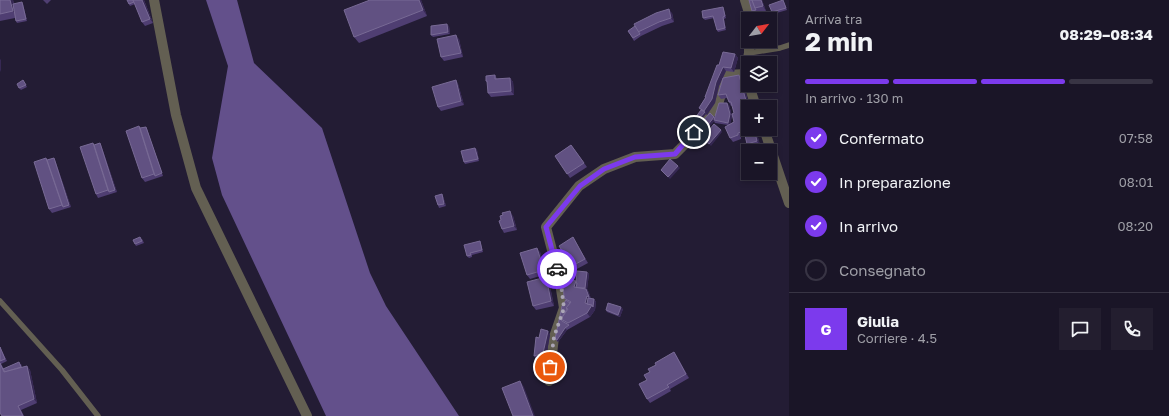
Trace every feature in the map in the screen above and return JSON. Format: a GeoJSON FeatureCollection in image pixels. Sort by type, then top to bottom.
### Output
{"type":"FeatureCollection","features":[{"type":"Feature","properties":{"kind":"street"},"geometry":{"type":"LineString","coordinates":[[154,0],[176,115],[196,188],[308,416]]}},
{"type":"Feature","properties":{"kind":"street"},"geometry":{"type":"LineString","coordinates":[[745,0],[749,12]]}},
{"type":"Feature","properties":{"kind":"street"},"geometry":{"type":"LineString","coordinates":[[749,48],[749,56]]}},
{"type":"Feature","properties":{"kind":"street"},"geometry":{"type":"LineString","coordinates":[[549,381],[554,337],[564,308],[560,277],[546,227],[580,186],[604,169],[635,157],[675,154],[687,142],[718,104],[727,75],[741,78]]}},
{"type":"Feature","properties":{"kind":"street"},"geometry":{"type":"LineString","coordinates":[[766,136],[789,203]]}},
{"type":"Feature","properties":{"kind":"lane"},"geometry":{"type":"LineString","coordinates":[[749,53],[789,45]]}},
{"type":"Feature","properties":{"kind":"lane"},"geometry":{"type":"LineString","coordinates":[[0,301],[62,370],[98,416]]}},
{"type":"Feature","properties":{"kind":"shaded area"},"geometry":{"type":"Polygon","coordinates":[[[206,0],[237,0],[254,63],[322,128],[370,273],[386,306],[459,416],[326,416],[222,195],[212,158],[228,66],[206,0]]]}},
{"type":"Feature","properties":{"kind":"building"},"geometry":{"type":"Polygon","coordinates":[[[0,0],[10,0],[13,11],[0,14],[0,0]]]}},
{"type":"Feature","properties":{"kind":"building"},"geometry":{"type":"Polygon","coordinates":[[[127,0],[133,0],[134,2],[129,4],[127,0]]]}},
{"type":"Feature","properties":{"kind":"building"},"geometry":{"type":"Polygon","coordinates":[[[133,0],[142,0],[150,19],[142,22],[133,0]]]}},
{"type":"Feature","properties":{"kind":"building"},"geometry":{"type":"Polygon","coordinates":[[[370,0],[419,0],[423,10],[354,37],[344,10],[370,0]]]}},
{"type":"Feature","properties":{"kind":"building"},"geometry":{"type":"Polygon","coordinates":[[[749,0],[752,0],[756,10],[752,11],[749,0]]]}},
{"type":"Feature","properties":{"kind":"building"},"geometry":{"type":"Polygon","coordinates":[[[752,0],[761,0],[763,6],[755,8],[752,0]]]}},
{"type":"Feature","properties":{"kind":"building"},"geometry":{"type":"Polygon","coordinates":[[[783,0],[786,8],[772,12],[769,5],[783,0]]]}},
{"type":"Feature","properties":{"kind":"building"},"geometry":{"type":"Polygon","coordinates":[[[22,2],[26,19],[16,21],[13,4],[22,2]]]}},
{"type":"Feature","properties":{"kind":"building"},"geometry":{"type":"Polygon","coordinates":[[[723,7],[725,28],[717,30],[713,16],[703,18],[702,11],[723,7]]]}},
{"type":"Feature","properties":{"kind":"building"},"geometry":{"type":"Polygon","coordinates":[[[669,9],[671,18],[638,32],[634,24],[656,13],[669,9]]]}},
{"type":"Feature","properties":{"kind":"building"},"geometry":{"type":"Polygon","coordinates":[[[447,24],[448,32],[431,35],[431,26],[447,24]]]}},
{"type":"Feature","properties":{"kind":"building"},"geometry":{"type":"Polygon","coordinates":[[[635,26],[640,34],[633,38],[628,31],[635,26]]]}},
{"type":"Feature","properties":{"kind":"building"},"geometry":{"type":"Polygon","coordinates":[[[456,35],[461,53],[441,57],[437,39],[456,35]]]}},
{"type":"Feature","properties":{"kind":"building"},"geometry":{"type":"Polygon","coordinates":[[[723,52],[735,54],[731,68],[723,67],[716,82],[712,99],[704,111],[699,108],[706,97],[723,52]]]}},
{"type":"Feature","properties":{"kind":"building"},"geometry":{"type":"Polygon","coordinates":[[[495,75],[495,79],[510,78],[511,91],[488,93],[486,76],[495,75]]]}},
{"type":"Feature","properties":{"kind":"building"},"geometry":{"type":"Polygon","coordinates":[[[739,75],[741,92],[744,92],[746,100],[741,100],[741,132],[730,138],[725,127],[734,122],[732,114],[734,113],[731,102],[729,102],[726,94],[718,95],[723,78],[739,75]]]}},
{"type":"Feature","properties":{"kind":"building"},"geometry":{"type":"Polygon","coordinates":[[[23,80],[26,85],[19,88],[17,84],[23,80]]]}},
{"type":"Feature","properties":{"kind":"building"},"geometry":{"type":"Polygon","coordinates":[[[456,80],[461,101],[438,107],[432,87],[456,80]]]}},
{"type":"Feature","properties":{"kind":"building"},"geometry":{"type":"Polygon","coordinates":[[[719,103],[727,103],[730,114],[728,123],[714,120],[719,103]]]}},
{"type":"Feature","properties":{"kind":"building"},"geometry":{"type":"Polygon","coordinates":[[[701,110],[705,112],[698,120],[695,118],[701,110]]]}},
{"type":"Feature","properties":{"kind":"building"},"geometry":{"type":"Polygon","coordinates":[[[710,113],[714,117],[704,130],[698,126],[710,113]]]}},
{"type":"Feature","properties":{"kind":"building"},"geometry":{"type":"Polygon","coordinates":[[[714,124],[721,130],[709,144],[704,140],[706,138],[704,136],[714,124]]]}},
{"type":"Feature","properties":{"kind":"building"},"geometry":{"type":"Polygon","coordinates":[[[139,126],[154,174],[142,178],[126,131],[139,126]]]}},
{"type":"Feature","properties":{"kind":"building"},"geometry":{"type":"Polygon","coordinates":[[[146,127],[162,173],[155,176],[140,128],[146,127]]]}},
{"type":"Feature","properties":{"kind":"building"},"geometry":{"type":"Polygon","coordinates":[[[697,128],[702,132],[696,139],[691,135],[697,128]]]}},
{"type":"Feature","properties":{"kind":"building"},"geometry":{"type":"Polygon","coordinates":[[[745,136],[756,136],[757,141],[747,144],[745,136]]]}},
{"type":"Feature","properties":{"kind":"building"},"geometry":{"type":"Polygon","coordinates":[[[93,143],[108,190],[96,194],[80,147],[93,143]]]}},
{"type":"Feature","properties":{"kind":"building"},"geometry":{"type":"Polygon","coordinates":[[[100,143],[115,190],[109,192],[94,145],[100,143]]]}},
{"type":"Feature","properties":{"kind":"building"},"geometry":{"type":"Polygon","coordinates":[[[571,145],[584,163],[567,174],[555,156],[571,145]]]}},
{"type":"Feature","properties":{"kind":"building"},"geometry":{"type":"Polygon","coordinates":[[[475,148],[478,159],[464,162],[461,151],[475,148]]]}},
{"type":"Feature","properties":{"kind":"building"},"geometry":{"type":"Polygon","coordinates":[[[46,158],[62,205],[49,209],[34,162],[46,158]]]}},
{"type":"Feature","properties":{"kind":"building"},"geometry":{"type":"Polygon","coordinates":[[[54,158],[69,205],[63,207],[47,160],[54,158]]]}},
{"type":"Feature","properties":{"kind":"building"},"geometry":{"type":"Polygon","coordinates":[[[670,159],[678,166],[668,177],[661,170],[670,159]]]}},
{"type":"Feature","properties":{"kind":"building"},"geometry":{"type":"Polygon","coordinates":[[[442,194],[444,204],[438,205],[435,196],[442,194]]]}},
{"type":"Feature","properties":{"kind":"building"},"geometry":{"type":"Polygon","coordinates":[[[510,211],[514,226],[502,229],[499,221],[501,220],[500,216],[503,215],[502,213],[510,211]]]}},
{"type":"Feature","properties":{"kind":"building"},"geometry":{"type":"Polygon","coordinates":[[[140,237],[142,241],[135,244],[133,240],[140,237]]]}},
{"type":"Feature","properties":{"kind":"building"},"geometry":{"type":"Polygon","coordinates":[[[573,237],[585,259],[572,266],[559,246],[573,237]]]}},
{"type":"Feature","properties":{"kind":"building"},"geometry":{"type":"Polygon","coordinates":[[[480,241],[482,250],[470,253],[471,255],[467,256],[464,245],[480,241]]]}},
{"type":"Feature","properties":{"kind":"building"},"geometry":{"type":"Polygon","coordinates":[[[537,248],[544,270],[527,275],[520,253],[537,248]]]}},
{"type":"Feature","properties":{"kind":"building"},"geometry":{"type":"Polygon","coordinates":[[[577,271],[587,272],[585,288],[576,288],[577,271]]]}},
{"type":"Feature","properties":{"kind":"building"},"geometry":{"type":"Polygon","coordinates":[[[546,277],[551,301],[533,306],[527,282],[546,277]]]}},
{"type":"Feature","properties":{"kind":"building"},"geometry":{"type":"Polygon","coordinates":[[[563,279],[576,281],[574,287],[586,289],[589,297],[587,296],[585,303],[592,305],[587,313],[568,323],[561,319],[568,309],[566,308],[571,302],[564,298],[563,279]]]}},
{"type":"Feature","properties":{"kind":"building"},"geometry":{"type":"Polygon","coordinates":[[[588,298],[594,299],[593,307],[592,305],[587,304],[588,298]]]}},
{"type":"Feature","properties":{"kind":"building"},"geometry":{"type":"Polygon","coordinates":[[[566,300],[570,303],[561,319],[569,325],[565,328],[557,340],[555,339],[562,306],[566,300]]]}},
{"type":"Feature","properties":{"kind":"building"},"geometry":{"type":"Polygon","coordinates":[[[608,303],[621,307],[618,315],[606,310],[608,303]]]}},
{"type":"Feature","properties":{"kind":"building"},"geometry":{"type":"Polygon","coordinates":[[[541,329],[548,331],[543,353],[534,356],[536,337],[539,338],[541,329]]]}},
{"type":"Feature","properties":{"kind":"building"},"geometry":{"type":"Polygon","coordinates":[[[0,347],[5,359],[0,361],[0,347]]]}},
{"type":"Feature","properties":{"kind":"building"},"geometry":{"type":"Polygon","coordinates":[[[674,352],[686,374],[667,385],[669,387],[647,399],[639,384],[647,380],[644,375],[650,372],[648,369],[656,365],[655,363],[674,352]]]}},
{"type":"Feature","properties":{"kind":"building"},"geometry":{"type":"Polygon","coordinates":[[[19,362],[21,367],[5,372],[3,369],[19,362]]]}},
{"type":"Feature","properties":{"kind":"building"},"geometry":{"type":"Polygon","coordinates":[[[0,363],[4,372],[27,366],[34,399],[18,406],[23,416],[2,416],[0,413],[0,363]]]}},
{"type":"Feature","properties":{"kind":"building"},"geometry":{"type":"Polygon","coordinates":[[[520,381],[533,416],[513,416],[502,388],[520,381]]]}},
{"type":"Feature","properties":{"kind":"way so far"},"geometry":{"type":"LineString","coordinates":[[550,367],[554,337],[564,308],[560,277],[557,269]]}},
{"type":"Feature","properties":{"kind":"route"},"geometry":{"type":"LineString","coordinates":[[557,269],[546,227],[580,186],[604,169],[635,157],[675,154],[687,142],[694,132]]}}]}
